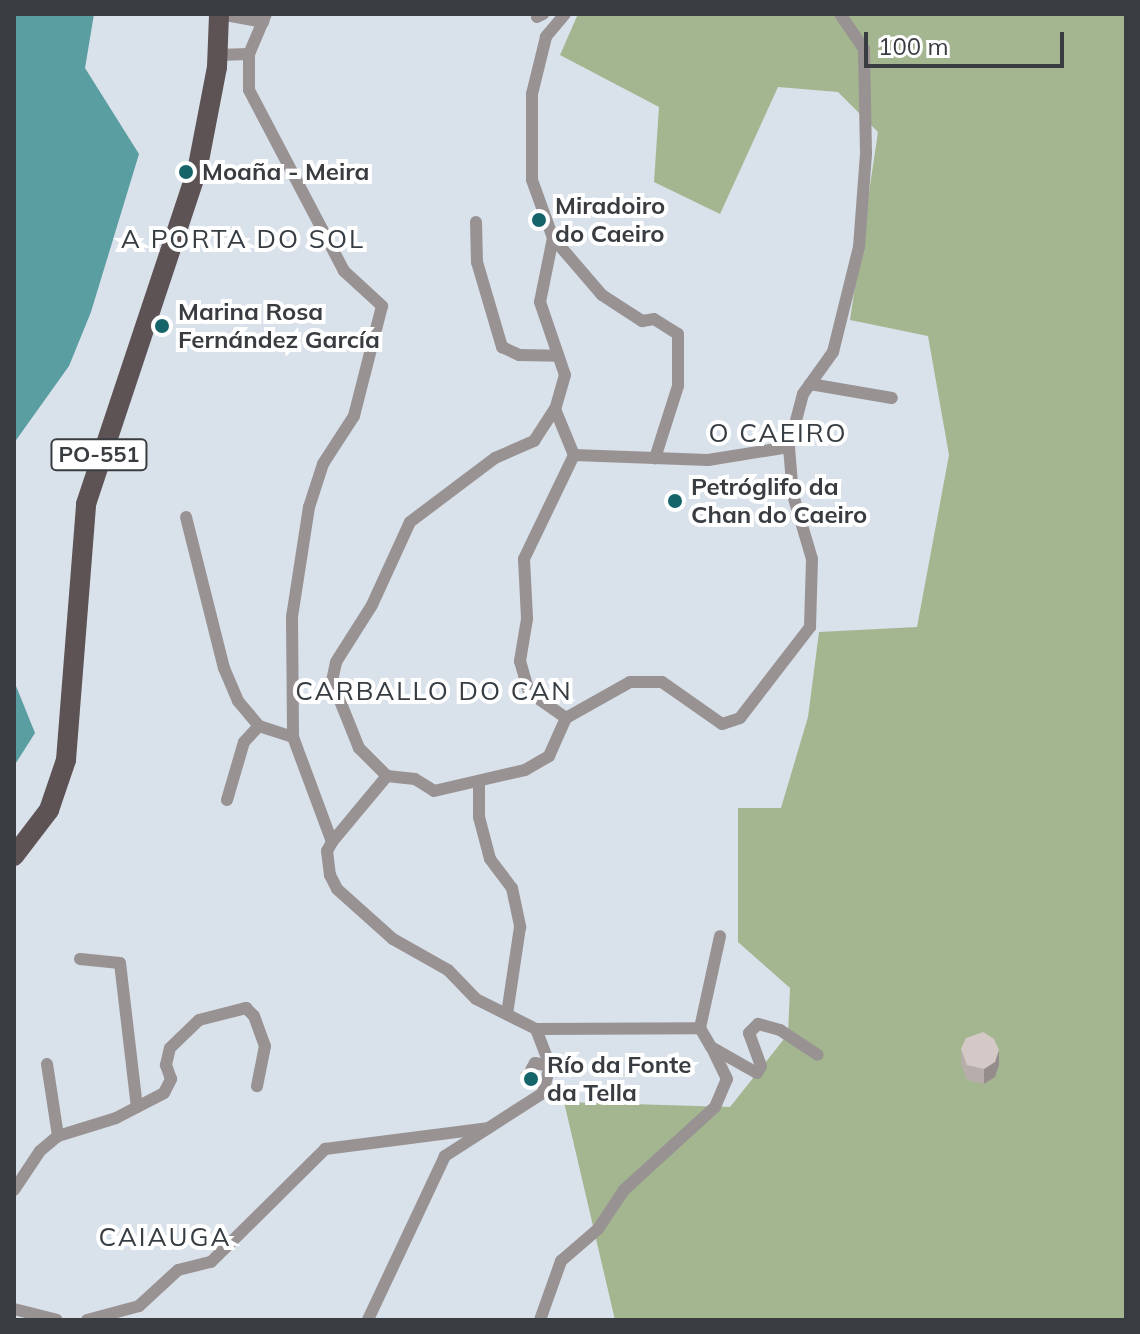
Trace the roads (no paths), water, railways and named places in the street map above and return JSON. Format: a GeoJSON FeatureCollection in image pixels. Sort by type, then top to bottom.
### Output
{"type":"FeatureCollection","features":[{"type":"Feature","properties":{"kind":"main road","name":"PO-551"},"geometry":{"type":"LineString","coordinates":[[14,856],[49,810],[66,760],[86,504],[110,421],[197,171],[217,55],[219,14]]}},
{"type":"Feature","properties":{"kind":"street"},"geometry":{"type":"LineString","coordinates":[[219,14],[264,18],[249,54],[249,90],[317,226],[344,271],[382,306],[381,326],[354,416],[323,464],[309,507],[292,617],[293,737],[332,842]]}},
{"type":"Feature","properties":{"kind":"street"},"geometry":{"type":"LineString","coordinates":[[565,14],[546,37],[532,94],[532,180],[553,238],[602,295],[642,321],[654,319],[678,334],[678,386],[655,458]]}},
{"type":"Feature","properties":{"kind":"street"},"geometry":{"type":"LineString","coordinates":[[553,238],[540,302],[565,375],[555,409],[534,441],[495,458],[410,522],[372,605],[336,662],[332,681],[359,748],[387,776],[415,779],[434,791],[525,770],[549,756],[566,718],[630,682],[662,682],[722,724],[740,718],[810,627],[812,559],[793,495],[789,447],[810,384],[833,352],[859,247],[866,153],[864,49],[840,14]]}},
{"type":"Feature","properties":{"kind":"street"},"geometry":{"type":"LineString","coordinates":[[217,55],[249,54]]}},
{"type":"Feature","properties":{"kind":"street"},"geometry":{"type":"LineString","coordinates":[[476,222],[477,262],[502,347],[519,355],[558,356]]}},
{"type":"Feature","properties":{"kind":"street"},"geometry":{"type":"LineString","coordinates":[[810,384],[892,398]]}},
{"type":"Feature","properties":{"kind":"street"},"geometry":{"type":"LineString","coordinates":[[555,409],[574,455],[524,559],[527,619],[520,661],[529,692],[566,718]]}},
{"type":"Feature","properties":{"kind":"street"},"geometry":{"type":"LineString","coordinates":[[574,455],[708,460],[789,447]]}},
{"type":"Feature","properties":{"kind":"street"},"geometry":{"type":"LineString","coordinates":[[186,517],[224,668],[238,701],[259,726],[293,737]]}},
{"type":"Feature","properties":{"kind":"street"},"geometry":{"type":"LineString","coordinates":[[227,800],[244,742],[259,726]]}},
{"type":"Feature","properties":{"kind":"street"},"geometry":{"type":"LineString","coordinates":[[387,776],[327,851],[337,889],[393,939],[436,962],[476,999],[536,1029],[700,1028]]}},
{"type":"Feature","properties":{"kind":"street"},"geometry":{"type":"LineString","coordinates":[[479,781],[479,817],[490,859],[512,888],[520,927],[507,1014]]}},
{"type":"Feature","properties":{"kind":"street"},"geometry":{"type":"LineString","coordinates":[[540,1320],[561,1261],[598,1229],[624,1190],[715,1107],[727,1079],[700,1028],[720,936]]}},
{"type":"Feature","properties":{"kind":"street"},"geometry":{"type":"LineString","coordinates":[[80,959],[120,963],[137,1107]]}},
{"type":"Feature","properties":{"kind":"street"},"geometry":{"type":"LineString","coordinates":[[14,1190],[40,1151],[58,1136],[137,1107],[164,1093],[171,1079],[166,1065],[170,1048],[199,1020],[220,1012],[246,1008],[254,1016],[265,1046],[257,1086]]}},
{"type":"Feature","properties":{"kind":"street"},"geometry":{"type":"LineString","coordinates":[[711,1047],[757,1073],[761,1066],[749,1033],[758,1024],[780,1030],[818,1055]]}},
{"type":"Feature","properties":{"kind":"street"},"geometry":{"type":"LineString","coordinates":[[368,1320],[435,1171],[445,1156],[543,1093],[550,1066],[536,1029]]}},
{"type":"Feature","properties":{"kind":"street"},"geometry":{"type":"LineString","coordinates":[[531,1070],[535,1063],[550,1066]]}},
{"type":"Feature","properties":{"kind":"street"},"geometry":{"type":"LineString","coordinates":[[47,1064],[58,1136]]}},
{"type":"Feature","properties":{"kind":"street"},"geometry":{"type":"LineString","coordinates":[[87,1320],[139,1306],[178,1270],[211,1262],[325,1149],[488,1128]]}},
{"type":"Feature","properties":{"kind":"street"},"geometry":{"type":"LineString","coordinates":[[14,1309],[57,1320]]}},
{"type":"Feature","properties":{"kind":"water"},"geometry":{"type":"Polygon","coordinates":[[[14,14],[94,14],[85,68],[139,154],[91,312],[69,366],[14,443],[14,14]]]}},
{"type":"Feature","properties":{"kind":"water"},"geometry":{"type":"Polygon","coordinates":[[[14,681],[35,733],[14,766],[14,681]]]}},
{"type":"Feature","properties":{"kind":"place","name":"Moaña - Meira"},"geometry":{"type":"Point","coordinates":[186,172]}},
{"type":"Feature","properties":{"kind":"place","name":"Miradoiro do Caeiro"},"geometry":{"type":"Point","coordinates":[539,220]}},
{"type":"Feature","properties":{"kind":"place","name":"Marina Rosa Fernández García"},"geometry":{"type":"Point","coordinates":[162,326]}},
{"type":"Feature","properties":{"kind":"place","name":"Petróglifo da Chan do Caeiro"},"geometry":{"type":"Point","coordinates":[675,501]}},
{"type":"Feature","properties":{"kind":"place","name":"Río da Fonte da Tella"},"geometry":{"type":"Point","coordinates":[531,1079]}},
{"type":"Feature","properties":{"kind":"district","name":"A PORTA DO SOL"},"geometry":{"type":"Point","coordinates":[243,239]}},
{"type":"Feature","properties":{"kind":"district","name":"O CAEIRO"},"geometry":{"type":"Point","coordinates":[778,433]}},
{"type":"Feature","properties":{"kind":"district","name":"CARBALLO DO CAN"},"geometry":{"type":"Point","coordinates":[434,691]}},
{"type":"Feature","properties":{"kind":"district","name":"CAIAUGA"},"geometry":{"type":"Point","coordinates":[165,1237]}}]}
